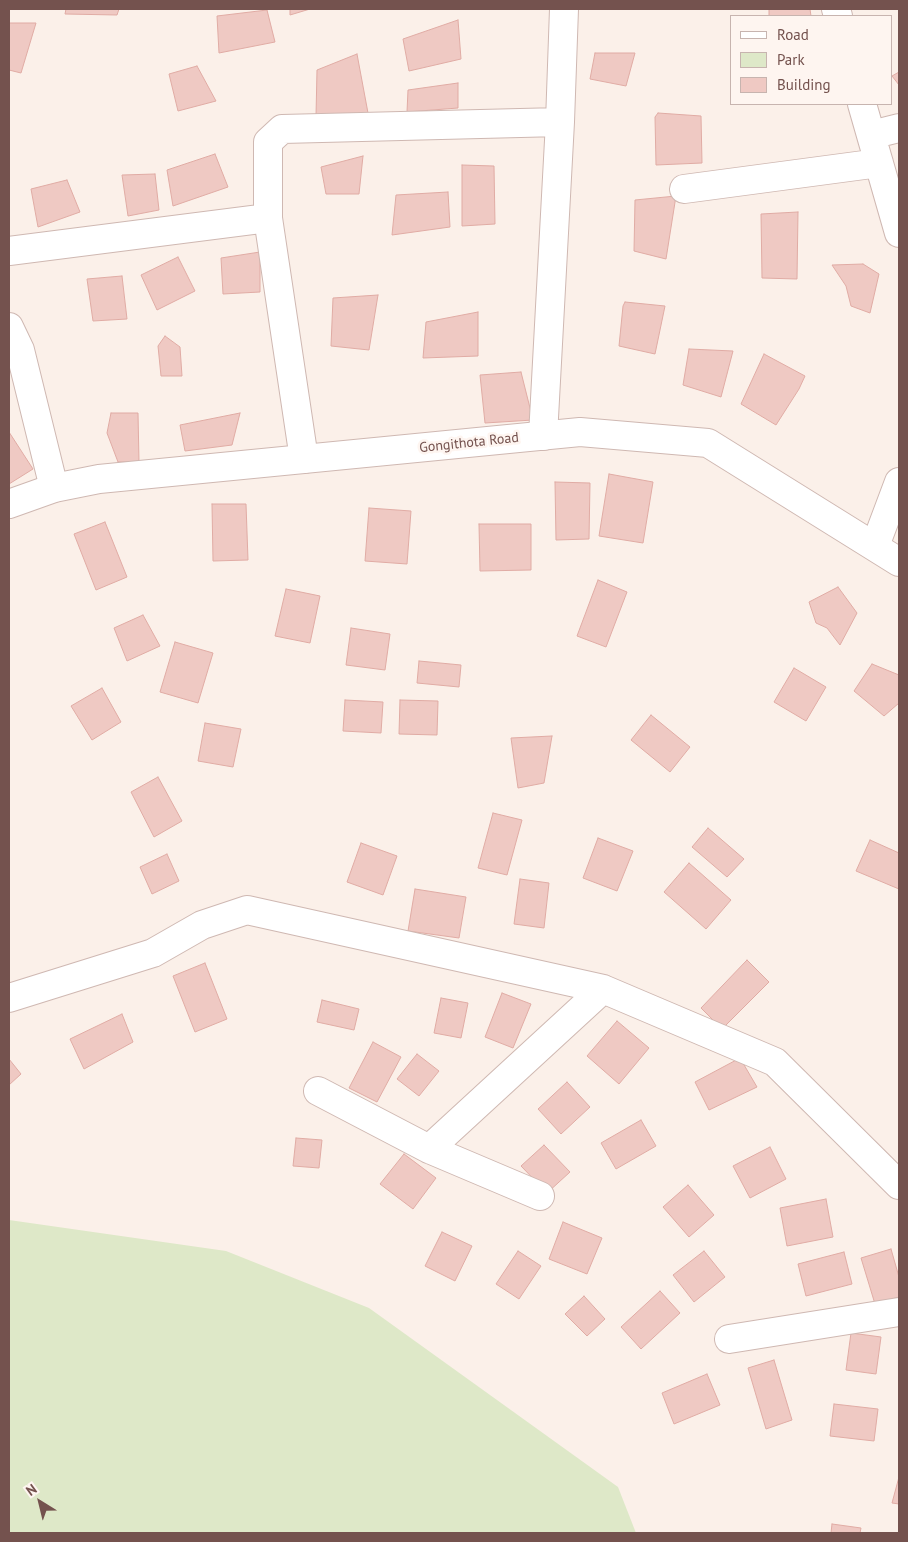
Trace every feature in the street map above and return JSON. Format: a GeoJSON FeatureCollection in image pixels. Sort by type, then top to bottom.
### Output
{"type":"FeatureCollection","features":[{"type":"Feature","properties":{"kind":"street"},"geometry":{"type":"LineString","coordinates":[[543,436],[560,122],[564,9]]}},
{"type":"Feature","properties":{"kind":"street"},"geometry":{"type":"LineString","coordinates":[[862,105],[899,233]]}},
{"type":"Feature","properties":{"kind":"street"},"geometry":{"type":"LineString","coordinates":[[304,459],[268,218],[268,142],[282,129],[560,122]]}},
{"type":"Feature","properties":{"kind":"street"},"geometry":{"type":"LineString","coordinates":[[871,136],[899,128]]}},
{"type":"Feature","properties":{"kind":"street"},"geometry":{"type":"LineString","coordinates":[[684,189],[879,163]]}},
{"type":"Feature","properties":{"kind":"street"},"geometry":{"type":"LineString","coordinates":[[9,251],[268,218]]}},
{"type":"Feature","properties":{"kind":"street"},"geometry":{"type":"LineString","coordinates":[[9,327],[20,350],[54,488]]}},
{"type":"Feature","properties":{"kind":"street","name":"Gongithota Road"},"geometry":{"type":"LineString","coordinates":[[9,504],[54,488],[99,479],[580,432],[708,443],[899,562]]}},
{"type":"Feature","properties":{"kind":"street"},"geometry":{"type":"LineString","coordinates":[[875,546],[899,482]]}},
{"type":"Feature","properties":{"kind":"street"},"geometry":{"type":"LineString","coordinates":[[9,998],[153,953],[202,925],[247,910],[603,989],[775,1062],[899,1184]]}},
{"type":"Feature","properties":{"kind":"street"},"geometry":{"type":"LineString","coordinates":[[429,1149],[603,989]]}},
{"type":"Feature","properties":{"kind":"street"},"geometry":{"type":"LineString","coordinates":[[318,1091],[429,1149],[540,1196]]}},
{"type":"Feature","properties":{"kind":"street"},"geometry":{"type":"LineString","coordinates":[[729,1339],[899,1312]]}},
{"type":"Feature","properties":{"kind":"green space"},"geometry":{"type":"Polygon","coordinates":[[[9,1220],[226,1251],[369,1308],[618,1487],[636,1533],[9,1533],[9,1220]]]}},
{"type":"Feature","properties":{"kind":"building"},"geometry":{"type":"Polygon","coordinates":[[[66,9],[119,9],[117,15],[65,14],[66,9]]]}},
{"type":"Feature","properties":{"kind":"building"},"geometry":{"type":"Polygon","coordinates":[[[290,9],[310,9],[290,15],[290,9]]]}},
{"type":"Feature","properties":{"kind":"building"},"geometry":{"type":"Polygon","coordinates":[[[769,9],[810,9],[811,15],[769,15],[769,9]]]}},
{"type":"Feature","properties":{"kind":"building"},"geometry":{"type":"Polygon","coordinates":[[[267,10],[275,42],[219,53],[217,16],[267,10]]]}},
{"type":"Feature","properties":{"kind":"building"},"geometry":{"type":"Polygon","coordinates":[[[458,20],[461,59],[409,71],[403,39],[458,20]]]}},
{"type":"Feature","properties":{"kind":"building"},"geometry":{"type":"Polygon","coordinates":[[[9,23],[36,23],[21,73],[9,70],[9,23]]]}},
{"type":"Feature","properties":{"kind":"building"},"geometry":{"type":"Polygon","coordinates":[[[595,53],[635,53],[626,86],[590,79],[595,53]]]}},
{"type":"Feature","properties":{"kind":"building"},"geometry":{"type":"Polygon","coordinates":[[[357,54],[368,113],[316,116],[317,70],[357,54]]]}},
{"type":"Feature","properties":{"kind":"building"},"geometry":{"type":"Polygon","coordinates":[[[197,66],[216,101],[178,111],[169,74],[197,66]]]}},
{"type":"Feature","properties":{"kind":"building"},"geometry":{"type":"Polygon","coordinates":[[[899,72],[899,85],[893,77],[899,72]]]}},
{"type":"Feature","properties":{"kind":"building"},"geometry":{"type":"Polygon","coordinates":[[[458,83],[458,108],[407,112],[408,90],[458,83]]]}},
{"type":"Feature","properties":{"kind":"building"},"geometry":{"type":"Polygon","coordinates":[[[658,113],[701,116],[702,163],[656,165],[655,117],[658,113]]]}},
{"type":"Feature","properties":{"kind":"building"},"geometry":{"type":"Polygon","coordinates":[[[215,154],[228,187],[173,206],[167,170],[215,154]]]}},
{"type":"Feature","properties":{"kind":"building"},"geometry":{"type":"Polygon","coordinates":[[[363,156],[359,194],[326,194],[321,167],[363,156]]]}},
{"type":"Feature","properties":{"kind":"building"},"geometry":{"type":"Polygon","coordinates":[[[462,165],[494,166],[495,224],[462,226],[462,165]]]}},
{"type":"Feature","properties":{"kind":"building"},"geometry":{"type":"Polygon","coordinates":[[[155,174],[159,210],[128,216],[122,175],[155,174]]]}},
{"type":"Feature","properties":{"kind":"building"},"geometry":{"type":"Polygon","coordinates":[[[67,180],[80,212],[38,227],[31,189],[67,180]]]}},
{"type":"Feature","properties":{"kind":"building"},"geometry":{"type":"Polygon","coordinates":[[[448,192],[450,227],[392,235],[396,195],[448,192]]]}},
{"type":"Feature","properties":{"kind":"building"},"geometry":{"type":"Polygon","coordinates":[[[676,196],[666,259],[634,251],[635,200],[676,196]]]}},
{"type":"Feature","properties":{"kind":"building"},"geometry":{"type":"Polygon","coordinates":[[[798,212],[797,279],[762,278],[761,214],[798,212]]]}},
{"type":"Feature","properties":{"kind":"building"},"geometry":{"type":"Polygon","coordinates":[[[260,252],[260,292],[223,294],[221,258],[260,252]]]}},
{"type":"Feature","properties":{"kind":"building"},"geometry":{"type":"Polygon","coordinates":[[[178,257],[195,291],[157,310],[141,275],[178,257]]]}},
{"type":"Feature","properties":{"kind":"building"},"geometry":{"type":"Polygon","coordinates":[[[863,264],[879,274],[870,313],[851,306],[846,286],[832,265],[863,264]]]}},
{"type":"Feature","properties":{"kind":"building"},"geometry":{"type":"Polygon","coordinates":[[[122,276],[127,319],[93,321],[87,279],[122,276]]]}},
{"type":"Feature","properties":{"kind":"building"},"geometry":{"type":"Polygon","coordinates":[[[378,295],[369,350],[331,346],[333,298],[378,295]]]}},
{"type":"Feature","properties":{"kind":"building"},"geometry":{"type":"Polygon","coordinates":[[[625,302],[665,306],[655,354],[619,346],[625,302]]]}},
{"type":"Feature","properties":{"kind":"building"},"geometry":{"type":"Polygon","coordinates":[[[478,312],[478,356],[423,358],[426,322],[478,312]]]}},
{"type":"Feature","properties":{"kind":"building"},"geometry":{"type":"Polygon","coordinates":[[[165,336],[180,347],[182,376],[161,376],[158,346],[165,336]]]}},
{"type":"Feature","properties":{"kind":"building"},"geometry":{"type":"Polygon","coordinates":[[[689,349],[733,351],[721,397],[683,385],[689,349]]]}},
{"type":"Feature","properties":{"kind":"building"},"geometry":{"type":"Polygon","coordinates":[[[764,354],[805,376],[776,425],[741,404],[764,354]]]}},
{"type":"Feature","properties":{"kind":"building"},"geometry":{"type":"Polygon","coordinates":[[[521,372],[533,420],[485,423],[480,375],[521,372]]]}},
{"type":"Feature","properties":{"kind":"building"},"geometry":{"type":"Polygon","coordinates":[[[111,413],[138,413],[139,462],[118,462],[107,433],[111,413]]]}},
{"type":"Feature","properties":{"kind":"building"},"geometry":{"type":"Polygon","coordinates":[[[240,413],[232,445],[185,451],[180,425],[240,413]]]}},
{"type":"Feature","properties":{"kind":"building"},"geometry":{"type":"Polygon","coordinates":[[[9,432],[33,469],[9,484],[9,432]]]}},
{"type":"Feature","properties":{"kind":"building"},"geometry":{"type":"Polygon","coordinates":[[[609,474],[653,482],[643,543],[599,536],[609,474]]]}},
{"type":"Feature","properties":{"kind":"building"},"geometry":{"type":"Polygon","coordinates":[[[555,482],[590,483],[589,539],[556,540],[555,482]]]}},
{"type":"Feature","properties":{"kind":"building"},"geometry":{"type":"Polygon","coordinates":[[[212,504],[246,504],[248,560],[213,561],[212,504]]]}},
{"type":"Feature","properties":{"kind":"building"},"geometry":{"type":"Polygon","coordinates":[[[369,508],[411,511],[407,564],[365,561],[369,508]]]}},
{"type":"Feature","properties":{"kind":"building"},"geometry":{"type":"Polygon","coordinates":[[[105,522],[127,577],[96,590],[74,534],[105,522]]]}},
{"type":"Feature","properties":{"kind":"building"},"geometry":{"type":"Polygon","coordinates":[[[479,524],[531,524],[531,570],[480,571],[479,524]]]}},
{"type":"Feature","properties":{"kind":"building"},"geometry":{"type":"Polygon","coordinates":[[[598,580],[627,592],[606,647],[577,636],[598,580]]]}},
{"type":"Feature","properties":{"kind":"building"},"geometry":{"type":"Polygon","coordinates":[[[838,587],[857,613],[840,645],[827,628],[816,623],[809,602],[838,587]]]}},
{"type":"Feature","properties":{"kind":"building"},"geometry":{"type":"Polygon","coordinates":[[[286,589],[320,596],[310,643],[275,636],[286,589]]]}},
{"type":"Feature","properties":{"kind":"building"},"geometry":{"type":"Polygon","coordinates":[[[143,615],[160,646],[127,661],[114,628],[143,615]]]}},
{"type":"Feature","properties":{"kind":"building"},"geometry":{"type":"Polygon","coordinates":[[[351,628],[390,634],[385,670],[346,665],[351,628]]]}},
{"type":"Feature","properties":{"kind":"building"},"geometry":{"type":"Polygon","coordinates":[[[175,642],[213,653],[198,703],[160,692],[175,642]]]}},
{"type":"Feature","properties":{"kind":"building"},"geometry":{"type":"Polygon","coordinates":[[[419,661],[461,665],[459,687],[417,683],[419,661]]]}},
{"type":"Feature","properties":{"kind":"building"},"geometry":{"type":"Polygon","coordinates":[[[872,664],[899,675],[899,703],[884,716],[854,691],[872,664]]]}},
{"type":"Feature","properties":{"kind":"building"},"geometry":{"type":"Polygon","coordinates":[[[794,668],[826,687],[806,721],[774,702],[794,668]]]}},
{"type":"Feature","properties":{"kind":"building"},"geometry":{"type":"Polygon","coordinates":[[[102,688],[121,722],[92,740],[71,706],[102,688]]]}},
{"type":"Feature","properties":{"kind":"building"},"geometry":{"type":"Polygon","coordinates":[[[345,700],[383,702],[381,733],[343,731],[345,700]]]}},
{"type":"Feature","properties":{"kind":"building"},"geometry":{"type":"Polygon","coordinates":[[[400,700],[438,701],[437,735],[399,734],[400,700]]]}},
{"type":"Feature","properties":{"kind":"building"},"geometry":{"type":"Polygon","coordinates":[[[651,715],[690,747],[670,772],[631,740],[651,715]]]}},
{"type":"Feature","properties":{"kind":"building"},"geometry":{"type":"Polygon","coordinates":[[[205,723],[241,729],[233,767],[198,761],[205,723]]]}},
{"type":"Feature","properties":{"kind":"building"},"geometry":{"type":"Polygon","coordinates":[[[552,736],[544,783],[518,788],[511,738],[552,736]]]}},
{"type":"Feature","properties":{"kind":"building"},"geometry":{"type":"Polygon","coordinates":[[[158,777],[182,821],[154,837],[131,792],[158,777]]]}},
{"type":"Feature","properties":{"kind":"building"},"geometry":{"type":"Polygon","coordinates":[[[493,813],[522,820],[507,875],[478,868],[493,813]]]}},
{"type":"Feature","properties":{"kind":"building"},"geometry":{"type":"Polygon","coordinates":[[[708,828],[744,859],[727,877],[692,847],[708,828]]]}},
{"type":"Feature","properties":{"kind":"building"},"geometry":{"type":"Polygon","coordinates":[[[598,838],[633,851],[617,891],[583,878],[598,838]]]}},
{"type":"Feature","properties":{"kind":"building"},"geometry":{"type":"Polygon","coordinates":[[[870,840],[899,853],[899,889],[856,871],[870,840]]]}},
{"type":"Feature","properties":{"kind":"building"},"geometry":{"type":"Polygon","coordinates":[[[361,843],[397,856],[383,895],[347,882],[361,843]]]}},
{"type":"Feature","properties":{"kind":"building"},"geometry":{"type":"Polygon","coordinates":[[[167,854],[179,881],[152,894],[140,867],[167,854]]]}},
{"type":"Feature","properties":{"kind":"building"},"geometry":{"type":"Polygon","coordinates":[[[689,863],[731,900],[706,929],[664,892],[689,863]]]}},
{"type":"Feature","properties":{"kind":"building"},"geometry":{"type":"Polygon","coordinates":[[[520,879],[549,883],[544,928],[514,924],[520,879]]]}},
{"type":"Feature","properties":{"kind":"building"},"geometry":{"type":"Polygon","coordinates":[[[415,889],[466,897],[459,938],[408,931],[415,889]]]}},
{"type":"Feature","properties":{"kind":"building"},"geometry":{"type":"Polygon","coordinates":[[[747,960],[769,982],[722,1029],[701,1008],[747,960]]]}},
{"type":"Feature","properties":{"kind":"building"},"geometry":{"type":"Polygon","coordinates":[[[205,963],[227,1019],[195,1032],[173,976],[205,963]]]}},
{"type":"Feature","properties":{"kind":"building"},"geometry":{"type":"Polygon","coordinates":[[[502,993],[531,1004],[513,1048],[485,1037],[502,993]]]}},
{"type":"Feature","properties":{"kind":"building"},"geometry":{"type":"Polygon","coordinates":[[[441,998],[468,1003],[461,1038],[434,1033],[441,998]]]}},
{"type":"Feature","properties":{"kind":"building"},"geometry":{"type":"Polygon","coordinates":[[[322,1000],[359,1009],[354,1030],[317,1022],[322,1000]]]}},
{"type":"Feature","properties":{"kind":"building"},"geometry":{"type":"Polygon","coordinates":[[[122,1014],[133,1042],[84,1069],[70,1039],[122,1014]]]}},
{"type":"Feature","properties":{"kind":"building"},"geometry":{"type":"Polygon","coordinates":[[[617,1021],[649,1048],[619,1084],[587,1056],[617,1021]]]}},
{"type":"Feature","properties":{"kind":"building"},"geometry":{"type":"Polygon","coordinates":[[[373,1042],[401,1057],[377,1102],[349,1088],[373,1042]]]}},
{"type":"Feature","properties":{"kind":"building"},"geometry":{"type":"Polygon","coordinates":[[[417,1054],[439,1071],[419,1096],[397,1079],[417,1054]]]}},
{"type":"Feature","properties":{"kind":"building"},"geometry":{"type":"Polygon","coordinates":[[[740,1058],[757,1087],[709,1110],[695,1082],[740,1058]]]}},
{"type":"Feature","properties":{"kind":"building"},"geometry":{"type":"Polygon","coordinates":[[[9,1059],[21,1074],[9,1085],[9,1059]]]}},
{"type":"Feature","properties":{"kind":"building"},"geometry":{"type":"Polygon","coordinates":[[[567,1082],[590,1107],[561,1134],[538,1109],[567,1082]]]}},
{"type":"Feature","properties":{"kind":"building"},"geometry":{"type":"Polygon","coordinates":[[[641,1120],[656,1146],[616,1169],[601,1143],[641,1120]]]}},
{"type":"Feature","properties":{"kind":"building"},"geometry":{"type":"Polygon","coordinates":[[[296,1138],[322,1140],[319,1168],[293,1166],[296,1138]]]}},
{"type":"Feature","properties":{"kind":"building"},"geometry":{"type":"Polygon","coordinates":[[[544,1145],[570,1172],[547,1193],[521,1166],[544,1145]]]}},
{"type":"Feature","properties":{"kind":"building"},"geometry":{"type":"Polygon","coordinates":[[[770,1147],[786,1179],[750,1198],[733,1166],[770,1147]]]}},
{"type":"Feature","properties":{"kind":"building"},"geometry":{"type":"Polygon","coordinates":[[[404,1154],[436,1178],[413,1209],[380,1184],[404,1154]]]}},
{"type":"Feature","properties":{"kind":"building"},"geometry":{"type":"Polygon","coordinates":[[[688,1185],[714,1215],[689,1237],[663,1207],[688,1185]]]}},
{"type":"Feature","properties":{"kind":"building"},"geometry":{"type":"Polygon","coordinates":[[[826,1199],[833,1237],[787,1246],[780,1208],[826,1199]]]}},
{"type":"Feature","properties":{"kind":"building"},"geometry":{"type":"Polygon","coordinates":[[[563,1222],[602,1238],[587,1274],[549,1259],[563,1222]]]}},
{"type":"Feature","properties":{"kind":"building"},"geometry":{"type":"Polygon","coordinates":[[[442,1232],[472,1246],[455,1281],[425,1266],[442,1232]]]}},
{"type":"Feature","properties":{"kind":"building"},"geometry":{"type":"Polygon","coordinates":[[[891,1249],[899,1277],[899,1297],[875,1304],[861,1258],[891,1249]]]}},
{"type":"Feature","properties":{"kind":"building"},"geometry":{"type":"Polygon","coordinates":[[[518,1251],[541,1266],[519,1299],[496,1284],[518,1251]]]}},
{"type":"Feature","properties":{"kind":"building"},"geometry":{"type":"Polygon","coordinates":[[[704,1251],[725,1277],[694,1302],[673,1275],[704,1251]]]}},
{"type":"Feature","properties":{"kind":"building"},"geometry":{"type":"Polygon","coordinates":[[[844,1252],[852,1284],[806,1296],[798,1264],[844,1252]]]}},
{"type":"Feature","properties":{"kind":"building"},"geometry":{"type":"Polygon","coordinates":[[[660,1291],[680,1313],[641,1349],[621,1327],[660,1291]]]}},
{"type":"Feature","properties":{"kind":"building"},"geometry":{"type":"Polygon","coordinates":[[[584,1296],[605,1319],[587,1336],[565,1314],[584,1296]]]}},
{"type":"Feature","properties":{"kind":"building"},"geometry":{"type":"Polygon","coordinates":[[[851,1333],[881,1337],[876,1374],[846,1370],[851,1333]]]}},
{"type":"Feature","properties":{"kind":"building"},"geometry":{"type":"Polygon","coordinates":[[[774,1360],[792,1420],[766,1429],[748,1368],[774,1360]]]}},
{"type":"Feature","properties":{"kind":"building"},"geometry":{"type":"Polygon","coordinates":[[[707,1374],[720,1405],[674,1424],[662,1393],[707,1374]]]}},
{"type":"Feature","properties":{"kind":"building"},"geometry":{"type":"Polygon","coordinates":[[[834,1404],[878,1409],[874,1441],[830,1436],[834,1404]]]}},
{"type":"Feature","properties":{"kind":"building"},"geometry":{"type":"Polygon","coordinates":[[[899,1477],[899,1504],[892,1503],[899,1477]]]}},
{"type":"Feature","properties":{"kind":"building"},"geometry":{"type":"Polygon","coordinates":[[[832,1524],[861,1528],[860,1533],[831,1533],[832,1524]]]}}]}
